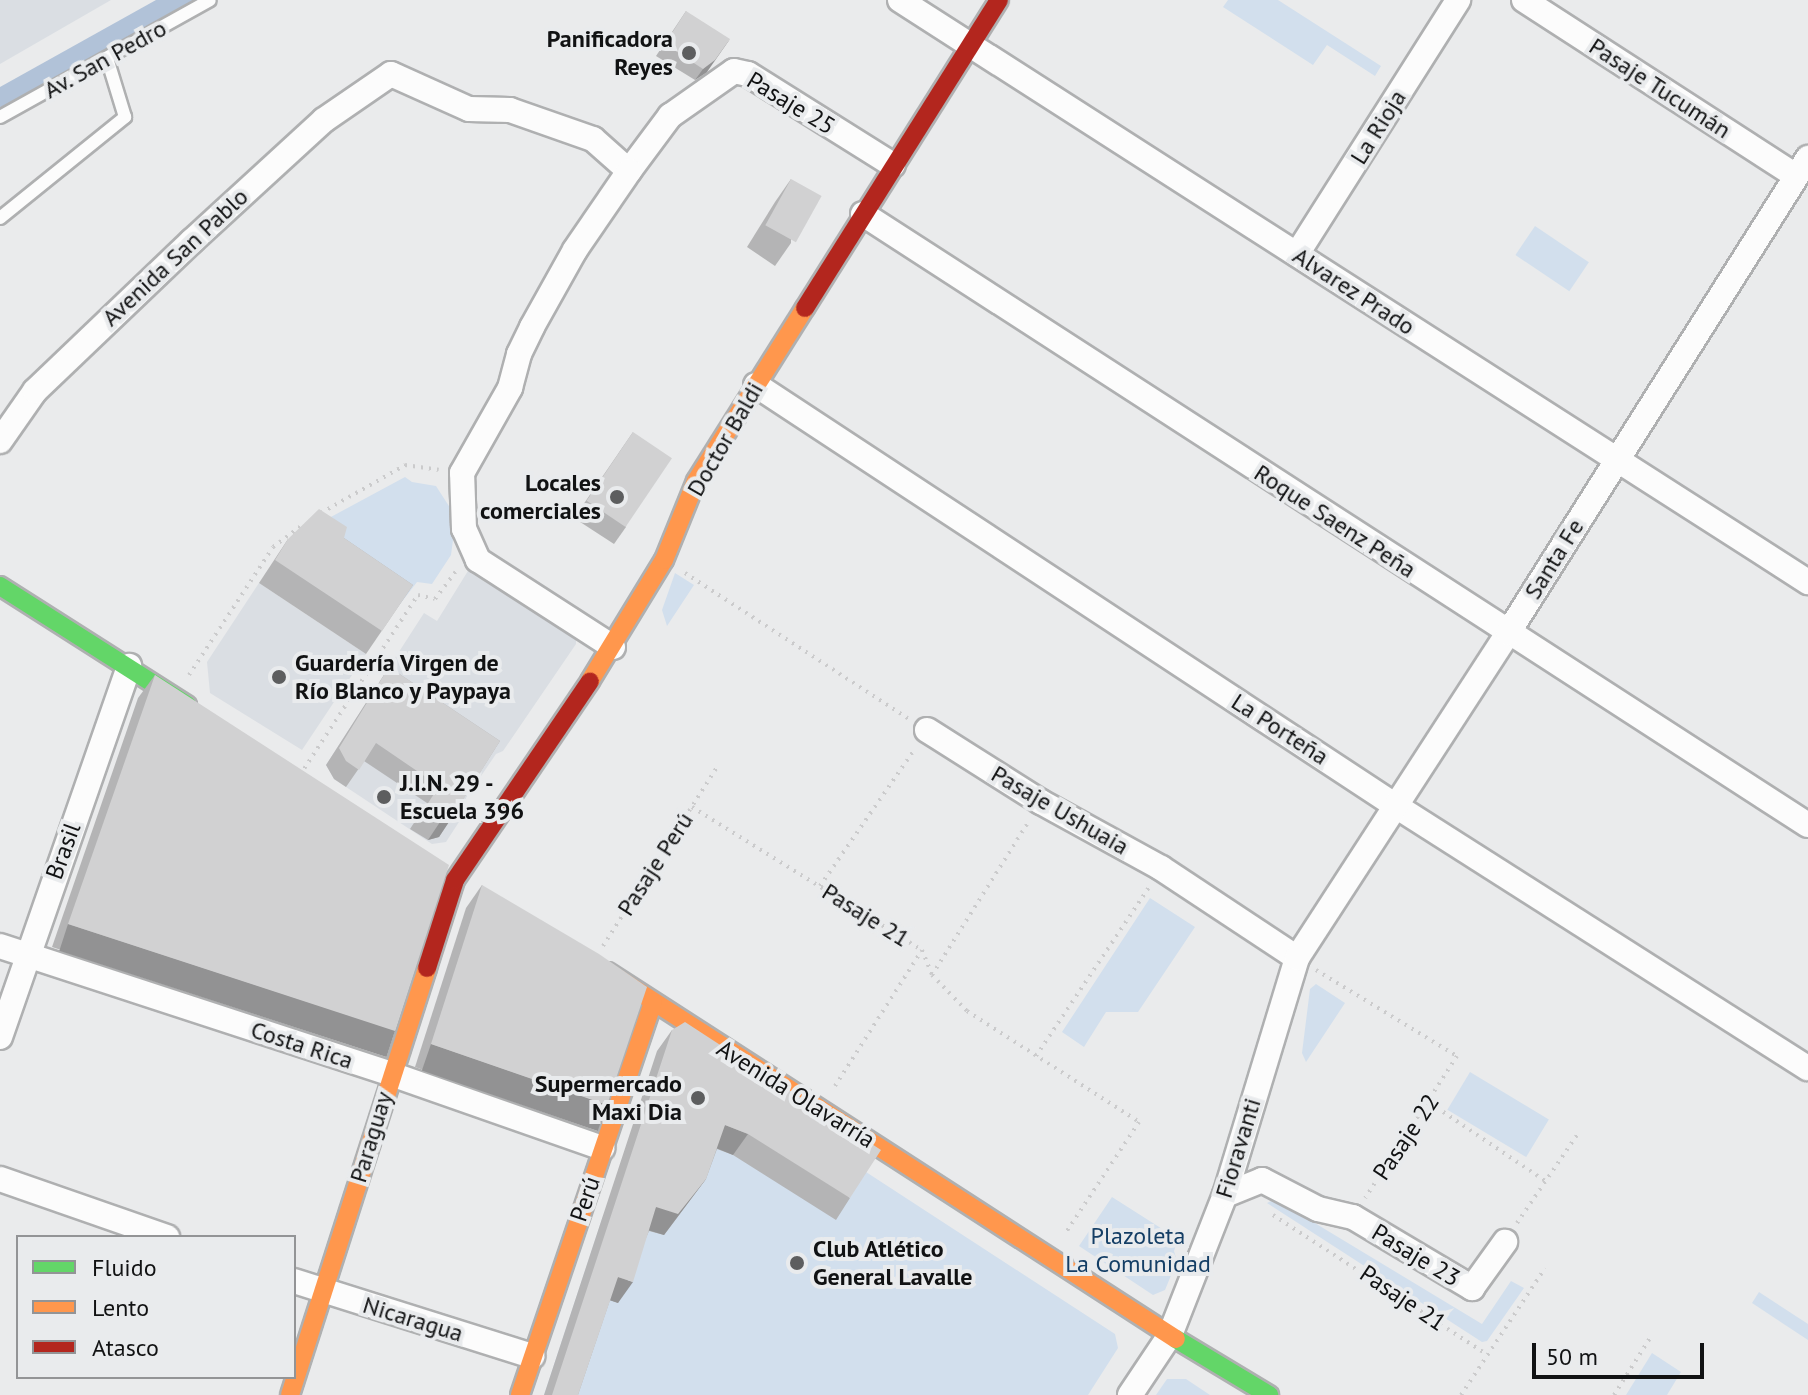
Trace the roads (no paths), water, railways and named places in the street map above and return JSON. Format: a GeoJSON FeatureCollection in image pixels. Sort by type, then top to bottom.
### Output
{"type":"FeatureCollection","features":[{"type":"Feature","properties":{"kind":"street","name":"Alvarez Prado"},"geometry":{"type":"LineString","coordinates":[[900,0],[1808,582]]}},
{"type":"Feature","properties":{"kind":"street","name":"Doctor Baldi"},"geometry":{"type":"LineString","coordinates":[[455,880],[613,647],[664,560],[696,481],[999,0]]}},
{"type":"Feature","properties":{"kind":"street","name":"La Rioja"},"geometry":{"type":"LineString","coordinates":[[1297,254],[1458,0]]}},
{"type":"Feature","properties":{"kind":"street","name":"Pasaje Tucumán"},"geometry":{"type":"LineString","coordinates":[[1524,0],[1802,167]]}},
{"type":"Feature","properties":{"kind":"street","name":"Pasaje 25"},"geometry":{"type":"LineString","coordinates":[[629,171],[670,116],[734,71],[748,74],[893,165]]}},
{"type":"Feature","properties":{"kind":"street","name":"Avenida San Pablo"},"geometry":{"type":"LineString","coordinates":[[0,441],[35,391],[76,350],[324,120],[391,74],[469,109],[510,110],[593,139],[629,171]]}},
{"type":"Feature","properties":{"kind":"street","name":"Santa Fe"},"geometry":{"type":"LineString","coordinates":[[1297,958],[1508,633],[1802,167]]}},
{"type":"Feature","properties":{"kind":"street"},"geometry":{"type":"LineString","coordinates":[[613,647],[478,560],[464,529],[462,473],[510,388],[519,354],[532,327],[575,250],[629,171]]}},
{"type":"Feature","properties":{"kind":"street","name":"Roque Saenz Peña"},"geometry":{"type":"LineString","coordinates":[[863,214],[1808,825]]}},
{"type":"Feature","properties":{"kind":"street","name":"La Porteña"},"geometry":{"type":"LineString","coordinates":[[756,385],[1396,806],[1808,1068]]}},
{"type":"Feature","properties":{"kind":"street"},"geometry":{"type":"LineString","coordinates":[[0,586],[200,714]]}},
{"type":"Feature","properties":{"kind":"street","name":"Brasil"},"geometry":{"type":"LineString","coordinates":[[0,1037],[129,666]]}},
{"type":"Feature","properties":{"kind":"street","name":"Pasaje Ushuaia"},"geometry":{"type":"LineString","coordinates":[[927,730],[1041,802],[1161,868],[1297,958]]}},
{"type":"Feature","properties":{"kind":"street","name":"Paraguay"},"geometry":{"type":"LineString","coordinates":[[296,1377],[455,880]]}},
{"type":"Feature","properties":{"kind":"street","name":"Costa Rica"},"geometry":{"type":"LineString","coordinates":[[0,946],[391,1074],[602,1148]]}},
{"type":"Feature","properties":{"kind":"street","name":"Fioravanti"},"geometry":{"type":"LineString","coordinates":[[1130,1395],[1170,1335],[1231,1194],[1297,958]]}},
{"type":"Feature","properties":{"kind":"street","name":"Avenida Olavarría"},"geometry":{"type":"LineString","coordinates":[[593,961],[653,1003],[821,1108],[1170,1335],[1269,1395]]}},
{"type":"Feature","properties":{"kind":"street","name":"Perú"},"geometry":{"type":"LineString","coordinates":[[520,1395],[653,1003]]}},
{"type":"Feature","properties":{"kind":"street"},"geometry":{"type":"LineString","coordinates":[[0,1179],[161,1235]]}},
{"type":"Feature","properties":{"kind":"street","name":"Pasaje 23"},"geometry":{"type":"LineString","coordinates":[[1231,1194],[1262,1180],[1318,1209],[1353,1217],[1472,1288],[1505,1242]]}},
{"type":"Feature","properties":{"kind":"street","name":"Nicaragua"},"geometry":{"type":"LineString","coordinates":[[296,1282],[532,1356]]}},
{"type":"Feature","properties":{"kind":"lane","name":"Av. San Pedro"},"geometry":{"type":"LineString","coordinates":[[0,117],[210,0]]}},
{"type":"Feature","properties":{"kind":"lane"},"geometry":{"type":"LineString","coordinates":[[0,218],[125,117],[107,58]]}},
{"type":"Feature","properties":{"kind":"place","name":"Panificadora Reyes"},"geometry":{"type":"Point","coordinates":[689,53]}},
{"type":"Feature","properties":{"kind":"place","name":"Locales comerciales"},"geometry":{"type":"Point","coordinates":[617,497]}},
{"type":"Feature","properties":{"kind":"place","name":"Guardería Virgen de Río Blanco y Paypaya"},"geometry":{"type":"Point","coordinates":[279,677]}},
{"type":"Feature","properties":{"kind":"place","name":"J.I.N. 29 - Escuela 396"},"geometry":{"type":"Point","coordinates":[384,797]}},
{"type":"Feature","properties":{"kind":"place","name":"Supermercado Maxi Dia"},"geometry":{"type":"Point","coordinates":[698,1098]}},
{"type":"Feature","properties":{"kind":"place","name":"Club Atlético General Lavalle"},"geometry":{"type":"Point","coordinates":[797,1263]}},
{"type":"Feature","properties":{"kind":"park label","name":"Plazoleta La Comunidad"},"geometry":{"type":"Point","coordinates":[1138,1250]}}]}
